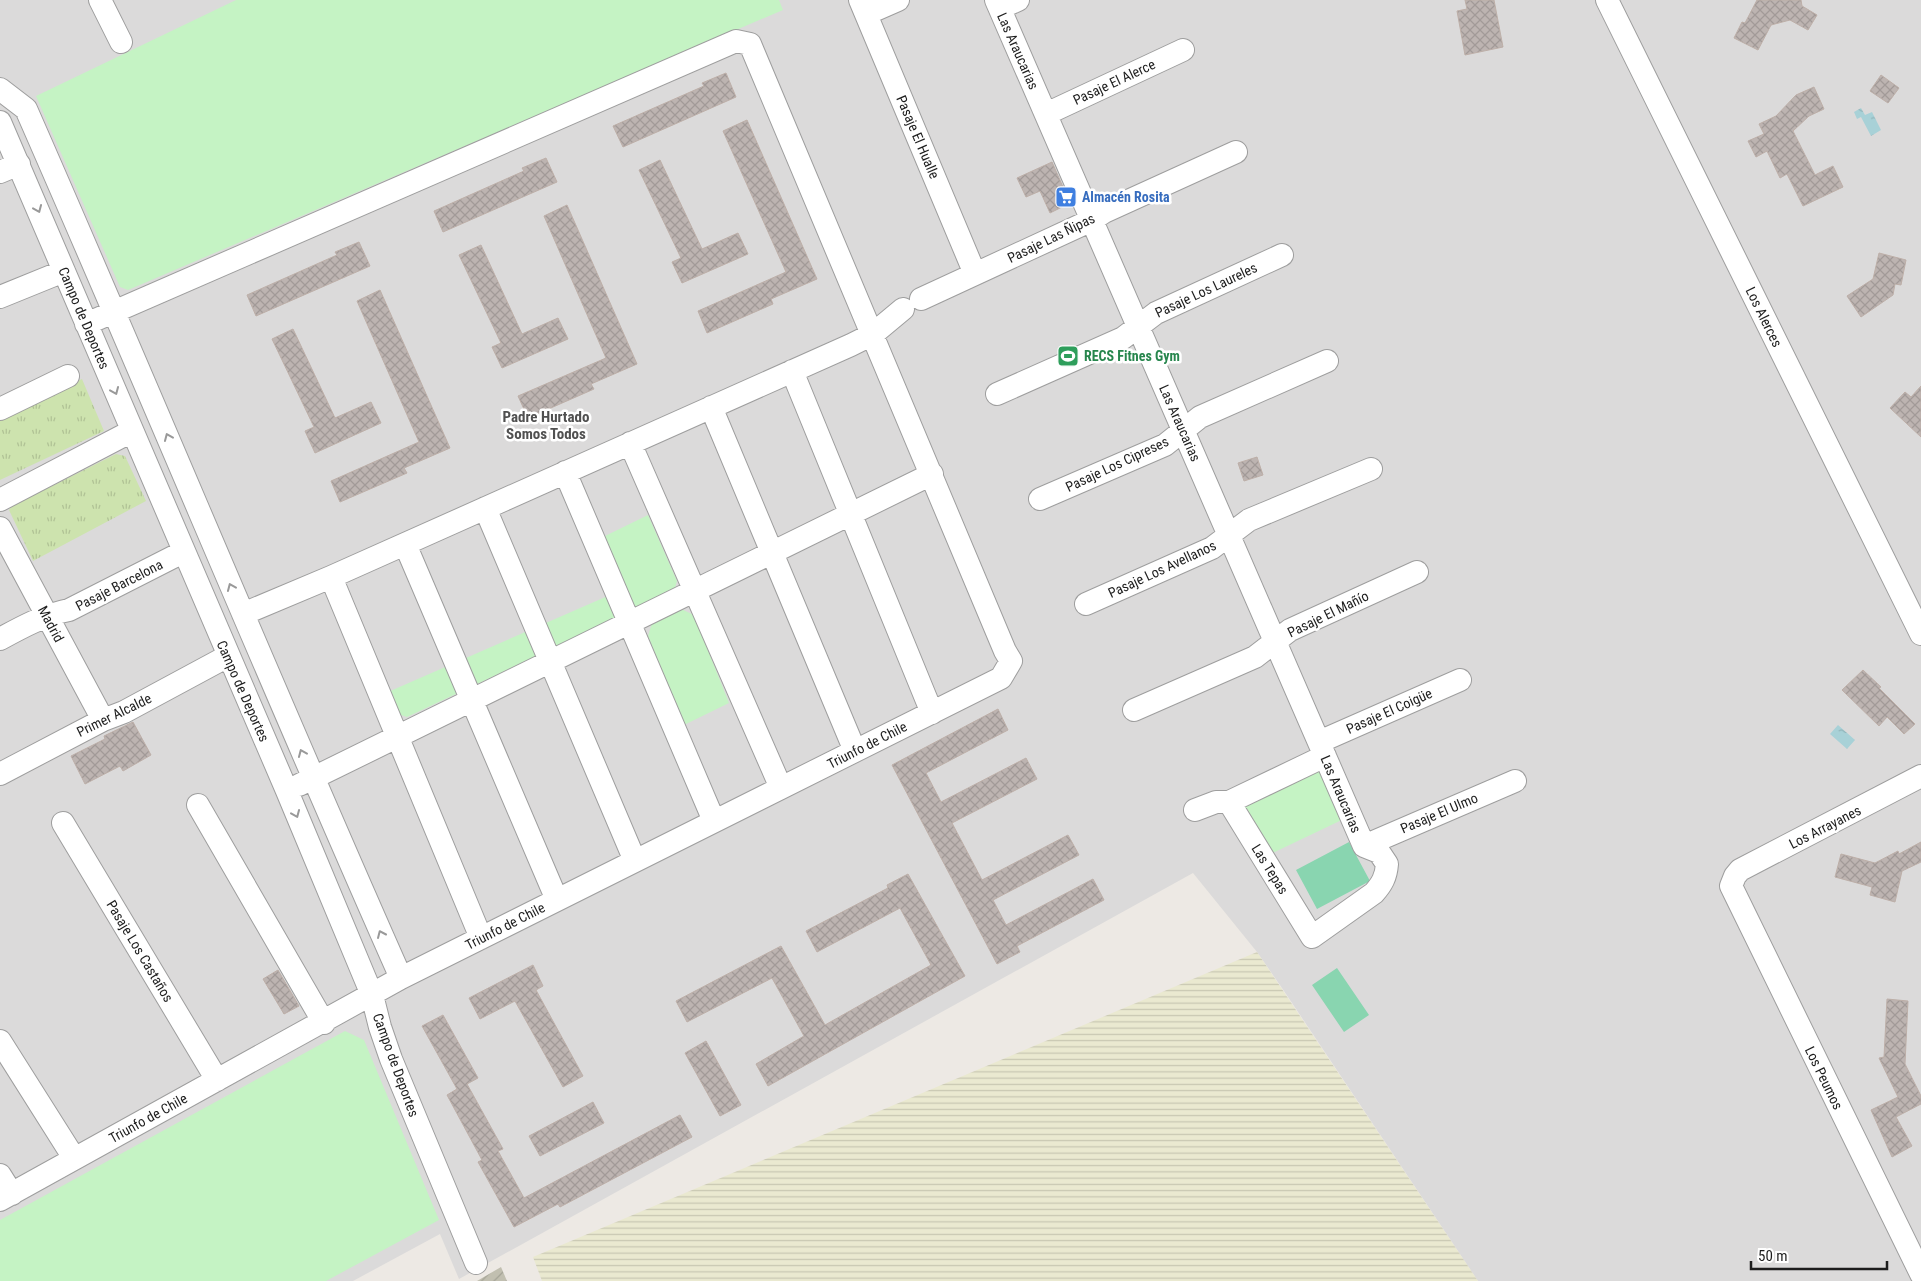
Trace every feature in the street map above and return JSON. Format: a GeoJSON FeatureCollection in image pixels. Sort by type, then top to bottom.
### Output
{"type":"FeatureCollection","features":[{"type":"Feature","properties":{"kind":"street"},"geometry":{"type":"LineString","coordinates":[[100,0],[120,42]]}},
{"type":"Feature","properties":{"kind":"street"},"geometry":{"type":"LineString","coordinates":[[863,7],[898,0]]}},
{"type":"Feature","properties":{"kind":"street","name":"Los Alerces"},"geometry":{"type":"LineString","coordinates":[[1607,0],[1921,634]]}},
{"type":"Feature","properties":{"kind":"street","name":"Las Araucarias"},"geometry":{"type":"LineString","coordinates":[[1005,3],[1046,114],[1364,846]]}},
{"type":"Feature","properties":{"kind":"street","name":"Pasaje El Hualle"},"geometry":{"type":"LineString","coordinates":[[863,7],[975,274]]}},
{"type":"Feature","properties":{"kind":"street"},"geometry":{"type":"LineString","coordinates":[[86,324],[736,41],[750,44],[932,474],[287,790]]}},
{"type":"Feature","properties":{"kind":"street","name":"Pasaje El Alerce"},"geometry":{"type":"LineString","coordinates":[[1046,114],[1183,50]]}},
{"type":"Feature","properties":{"kind":"street","name":"Campo de Deportes"},"geometry":{"type":"LineString","coordinates":[[0,94],[26,109],[115,311],[312,779],[401,978]]}},
{"type":"Feature","properties":{"kind":"street","name":"Campo de Deportes"},"geometry":{"type":"LineString","coordinates":[[0,122],[9,168],[64,270],[183,552],[287,790],[372,995],[391,1059],[476,1263]]}},
{"type":"Feature","properties":{"kind":"street","name":"Pasaje Las Ñipas"},"geometry":{"type":"LineString","coordinates":[[243,614],[331,577],[873,334],[912,304],[1092,220],[1104,212],[1236,152]]}},
{"type":"Feature","properties":{"kind":"street","name":"Pasaje Los Laureles"},"geometry":{"type":"LineString","coordinates":[[997,394],[1123,338],[1156,313],[1282,255]]}},
{"type":"Feature","properties":{"kind":"street"},"geometry":{"type":"LineString","coordinates":[[0,297],[64,270]]}},
{"type":"Feature","properties":{"kind":"street","name":"Pasaje Los Cipreses"},"geometry":{"type":"LineString","coordinates":[[1040,499],[1165,445],[1200,418],[1327,361]]}},
{"type":"Feature","properties":{"kind":"street"},"geometry":{"type":"LineString","coordinates":[[792,371],[932,713]]}},
{"type":"Feature","properties":{"kind":"street"},"geometry":{"type":"LineString","coordinates":[[0,409],[68,376]]}},
{"type":"Feature","properties":{"kind":"street"},"geometry":{"type":"LineString","coordinates":[[711,407],[855,751]]}},
{"type":"Feature","properties":{"kind":"street"},"geometry":{"type":"LineString","coordinates":[[0,500],[132,431]]}},
{"type":"Feature","properties":{"kind":"street"},"geometry":{"type":"LineString","coordinates":[[630,443],[781,788]]}},
{"type":"Feature","properties":{"kind":"street","name":"Pasaje Los Avellanos"},"geometry":{"type":"LineString","coordinates":[[1086,604],[1212,548],[1249,520],[1371,469]]}},
{"type":"Feature","properties":{"kind":"street"},"geometry":{"type":"LineString","coordinates":[[565,472],[714,821]]}},
{"type":"Feature","properties":{"kind":"street","name":"Triunfo de Chile"},"geometry":{"type":"LineString","coordinates":[[6,1197],[401,978],[1001,678],[1011,661],[1005,651],[932,474]]}},
{"type":"Feature","properties":{"kind":"street"},"geometry":{"type":"LineString","coordinates":[[486,508],[635,861]]}},
{"type":"Feature","properties":{"kind":"street","name":"Madrid"},"geometry":{"type":"LineString","coordinates":[[0,528],[103,720]]}},
{"type":"Feature","properties":{"kind":"street"},"geometry":{"type":"LineString","coordinates":[[405,544],[557,900]]}},
{"type":"Feature","properties":{"kind":"street","name":"Pasaje Barcelona"},"geometry":{"type":"LineString","coordinates":[[0,639],[35,621],[69,610],[183,552]]}},
{"type":"Feature","properties":{"kind":"street","name":"Pasaje El Mañío"},"geometry":{"type":"LineString","coordinates":[[1134,710],[1255,657],[1290,630],[1417,572]]}},
{"type":"Feature","properties":{"kind":"street"},"geometry":{"type":"LineString","coordinates":[[331,577],[481,938]]}},
{"type":"Feature","properties":{"kind":"street","name":"Primer Alcalde"},"geometry":{"type":"LineString","coordinates":[[0,774],[103,720],[124,712],[228,656]]}},
{"type":"Feature","properties":{"kind":"street","name":"Pasaje El Coigüe"},"geometry":{"type":"LineString","coordinates":[[1195,810],[1216,802],[1229,802],[1322,749],[1460,680]]}},
{"type":"Feature","properties":{"kind":"street","name":"Los Arrayanes"},"geometry":{"type":"LineString","coordinates":[[1732,881],[1740,870],[1921,776]]}},
{"type":"Feature","properties":{"kind":"street","name":"Pasaje El Ulmo"},"geometry":{"type":"LineString","coordinates":[[1364,846],[1515,781]]}},
{"type":"Feature","properties":{"kind":"street","name":"Las Tepas"},"geometry":{"type":"LineString","coordinates":[[1229,802],[1312,937],[1374,893],[1380,886],[1385,877],[1387,864],[1379,852],[1364,846]]}},
{"type":"Feature","properties":{"kind":"street"},"geometry":{"type":"LineString","coordinates":[[198,805],[324,1022]]}},
{"type":"Feature","properties":{"kind":"street","name":"Pasaje Los Castaños"},"geometry":{"type":"LineString","coordinates":[[63,823],[217,1080]]}},
{"type":"Feature","properties":{"kind":"street","name":"Los Peumos"},"geometry":{"type":"LineString","coordinates":[[1732,881],[1733,892],[1921,1274]]}},
{"type":"Feature","properties":{"kind":"street"},"geometry":{"type":"LineString","coordinates":[[0,1041],[74,1158]]}},
{"type":"Feature","properties":{"kind":"street"},"geometry":{"type":"LineString","coordinates":[[0,1175],[6,1197]]}},
{"type":"Feature","properties":{"kind":"shaded area"},"geometry":{"type":"Polygon","coordinates":[[[0,0],[1921,0],[1921,1281],[1478,1281],[1257,952],[1193,873],[459,1279],[440,1234],[353,1281],[0,1281],[0,0]]]}},
{"type":"Feature","properties":{"kind":"shaded area"},"geometry":{"type":"Polygon","coordinates":[[[501,1267],[507,1281],[477,1281],[501,1267]]]}},
{"type":"Feature","properties":{"kind":"green space"},"geometry":{"type":"Polygon","coordinates":[[[236,0],[779,0],[783,10],[128,290],[120,287],[36,96],[236,0]]]}},
{"type":"Feature","properties":{"kind":"green space"},"geometry":{"type":"Polygon","coordinates":[[[82,379],[104,431],[0,480],[0,416],[82,379]]]}},
{"type":"Feature","properties":{"kind":"green space"},"geometry":{"type":"Polygon","coordinates":[[[116,454],[125,456],[146,501],[33,561],[9,510],[12,506],[116,454]]]}},
{"type":"Feature","properties":{"kind":"green space"},"geometry":{"type":"Polygon","coordinates":[[[648,515],[677,581],[674,591],[407,717],[398,714],[388,692],[626,588],[603,537],[648,515]]]}},
{"type":"Feature","properties":{"kind":"green space"},"geometry":{"type":"Polygon","coordinates":[[[681,609],[694,615],[729,703],[684,725],[648,636],[652,623],[681,609]]]}},
{"type":"Feature","properties":{"kind":"green space"},"geometry":{"type":"Polygon","coordinates":[[[1321,768],[1346,818],[1264,857],[1240,806],[1321,768]]]}},
{"type":"Feature","properties":{"kind":"green space"},"geometry":{"type":"Polygon","coordinates":[[[1349,842],[1370,881],[1317,909],[1296,870],[1349,842]]]}},
{"type":"Feature","properties":{"kind":"green space"},"geometry":{"type":"Polygon","coordinates":[[[1257,952],[1478,1281],[542,1281],[533,1257],[1257,952]]]}},
{"type":"Feature","properties":{"kind":"green space"},"geometry":{"type":"Polygon","coordinates":[[[1337,968],[1369,1015],[1344,1032],[1312,985],[1337,968]]]}},
{"type":"Feature","properties":{"kind":"green space"},"geometry":{"type":"Polygon","coordinates":[[[345,1031],[364,1040],[439,1220],[326,1281],[0,1281],[0,1220],[345,1031]]]}},
{"type":"Feature","properties":{"kind":"water"},"geometry":{"type":"Polygon","coordinates":[[[1861,108],[1865,115],[1872,112],[1881,130],[1871,136],[1861,117],[1857,119],[1854,112],[1861,108]]]}},
{"type":"Feature","properties":{"kind":"water"},"geometry":{"type":"Polygon","coordinates":[[[1838,725],[1855,740],[1847,749],[1830,734],[1838,725]]]}},
{"type":"Feature","properties":{"kind":"building"},"geometry":{"type":"Polygon","coordinates":[[[1465,0],[1494,0],[1503,47],[1465,55],[1457,11],[1467,9],[1465,0]]]}},
{"type":"Feature","properties":{"kind":"building"},"geometry":{"type":"Polygon","coordinates":[[[1757,0],[1801,0],[1802,6],[1817,15],[1808,30],[1790,20],[1771,25],[1758,50],[1734,38],[1742,22],[1745,23],[1757,0]]]}},
{"type":"Feature","properties":{"kind":"building"},"geometry":{"type":"Polygon","coordinates":[[[726,73],[736,97],[623,147],[613,126],[704,86],[702,83],[726,73]]]}},
{"type":"Feature","properties":{"kind":"building"},"geometry":{"type":"Polygon","coordinates":[[[1881,75],[1899,88],[1888,103],[1870,91],[1881,75]]]}},
{"type":"Feature","properties":{"kind":"building"},"geometry":{"type":"Polygon","coordinates":[[[1814,87],[1824,109],[1809,116],[1793,131],[1815,175],[1833,166],[1843,187],[1803,206],[1787,174],[1780,178],[1767,151],[1756,157],[1748,141],[1764,134],[1759,124],[1776,116],[1796,95],[1814,87]]]}},
{"type":"Feature","properties":{"kind":"building"},"geometry":{"type":"Polygon","coordinates":[[[747,120],[817,279],[771,299],[773,304],[707,333],[698,311],[786,272],[723,131],[747,120]]]}},
{"type":"Feature","properties":{"kind":"building"},"geometry":{"type":"Polygon","coordinates":[[[546,158],[557,182],[443,232],[434,211],[524,171],[522,168],[546,158]]]}},
{"type":"Feature","properties":{"kind":"building"},"geometry":{"type":"Polygon","coordinates":[[[660,160],[702,249],[738,233],[748,254],[682,283],[672,262],[681,258],[639,170],[660,160]]]}},
{"type":"Feature","properties":{"kind":"building"},"geometry":{"type":"Polygon","coordinates":[[[1052,162],[1070,203],[1050,213],[1040,191],[1026,197],[1017,178],[1052,162]]]}},
{"type":"Feature","properties":{"kind":"building"},"geometry":{"type":"Polygon","coordinates":[[[567,205],[637,364],[591,384],[594,389],[528,418],[518,396],[606,358],[544,216],[567,205]]]}},
{"type":"Feature","properties":{"kind":"building"},"geometry":{"type":"Polygon","coordinates":[[[359,242],[370,266],[256,316],[247,295],[337,255],[335,252],[359,242]]]}},
{"type":"Feature","properties":{"kind":"building"},"geometry":{"type":"Polygon","coordinates":[[[481,245],[522,334],[558,318],[568,339],[502,368],[492,347],[501,343],[459,255],[481,245]]]}},
{"type":"Feature","properties":{"kind":"building"},"geometry":{"type":"Polygon","coordinates":[[[1879,253],[1906,260],[1901,285],[1895,284],[1893,295],[1861,317],[1847,296],[1873,279],[1879,253]]]}},
{"type":"Feature","properties":{"kind":"building"},"geometry":{"type":"Polygon","coordinates":[[[380,290],[450,448],[404,468],[407,473],[340,502],[331,481],[419,442],[357,301],[380,290]]]}},
{"type":"Feature","properties":{"kind":"building"},"geometry":{"type":"Polygon","coordinates":[[[293,329],[335,418],[371,402],[381,423],[315,453],[305,431],[314,427],[272,339],[293,329]]]}},
{"type":"Feature","properties":{"kind":"building"},"geometry":{"type":"Polygon","coordinates":[[[1921,386],[1921,437],[1890,408],[1905,392],[1911,397],[1921,386]]]}},
{"type":"Feature","properties":{"kind":"building"},"geometry":{"type":"Polygon","coordinates":[[[1257,457],[1263,475],[1244,481],[1238,463],[1257,457]]]}},
{"type":"Feature","properties":{"kind":"building"},"geometry":{"type":"Polygon","coordinates":[[[1863,670],[1915,724],[1904,734],[1887,717],[1879,726],[1842,690],[1863,670]]]}},
{"type":"Feature","properties":{"kind":"building"},"geometry":{"type":"Polygon","coordinates":[[[998,709],[1008,730],[926,773],[941,802],[1026,758],[1037,779],[952,823],[982,880],[1068,835],[1079,855],[993,900],[1006,925],[1093,879],[1104,900],[1017,946],[1020,952],[997,964],[892,765],[998,709]]]}},
{"type":"Feature","properties":{"kind":"building"},"geometry":{"type":"Polygon","coordinates":[[[133,722],[151,755],[123,771],[120,766],[85,784],[71,756],[105,739],[104,736],[133,722]]]}},
{"type":"Feature","properties":{"kind":"building"},"geometry":{"type":"Polygon","coordinates":[[[1921,842],[1921,862],[1902,871],[1895,902],[1870,895],[1872,887],[1835,877],[1841,854],[1875,863],[1898,851],[1899,854],[1921,842]]]}},
{"type":"Feature","properties":{"kind":"building"},"geometry":{"type":"Polygon","coordinates":[[[908,874],[965,976],[768,1086],[756,1064],[804,1036],[772,978],[687,1022],[676,1001],[781,946],[825,1025],[931,965],[900,908],[817,952],[806,931],[888,888],[887,885],[908,874]]]}},
{"type":"Feature","properties":{"kind":"building"},"geometry":{"type":"Polygon","coordinates":[[[533,965],[543,986],[536,990],[583,1076],[563,1087],[515,1001],[480,1019],[469,998],[533,965]]]}},
{"type":"Feature","properties":{"kind":"building"},"geometry":{"type":"Polygon","coordinates":[[[278,970],[299,1006],[284,1014],[263,979],[278,970]]]}},
{"type":"Feature","properties":{"kind":"building"},"geometry":{"type":"Polygon","coordinates":[[[1887,999],[1908,1001],[1905,1064],[1921,1096],[1921,1104],[1896,1117],[1912,1146],[1892,1157],[1871,1110],[1898,1097],[1879,1058],[1884,1057],[1887,999]]]}},
{"type":"Feature","properties":{"kind":"building"},"geometry":{"type":"Polygon","coordinates":[[[443,1015],[478,1078],[467,1084],[503,1149],[498,1151],[524,1198],[680,1115],[692,1137],[560,1207],[558,1204],[514,1227],[478,1162],[482,1160],[447,1095],[457,1089],[422,1026],[443,1015]]]}},
{"type":"Feature","properties":{"kind":"building"},"geometry":{"type":"Polygon","coordinates":[[[706,1041],[741,1105],[720,1116],[685,1053],[706,1041]]]}},
{"type":"Feature","properties":{"kind":"building"},"geometry":{"type":"Polygon","coordinates":[[[593,1102],[604,1123],[540,1156],[529,1136],[593,1102]]]}},
{"type":"Feature","properties":{"kind":"place","name":"Almacén Rosita"},"geometry":{"type":"Point","coordinates":[1066,197]}},
{"type":"Feature","properties":{"kind":"place","name":"RECS Fitnes Gym"},"geometry":{"type":"Point","coordinates":[1068,356]}},
{"type":"Feature","properties":{"kind":"district","name":"Padre Hurtado Somos Todos"},"geometry":{"type":"Point","coordinates":[546,426]}}]}
